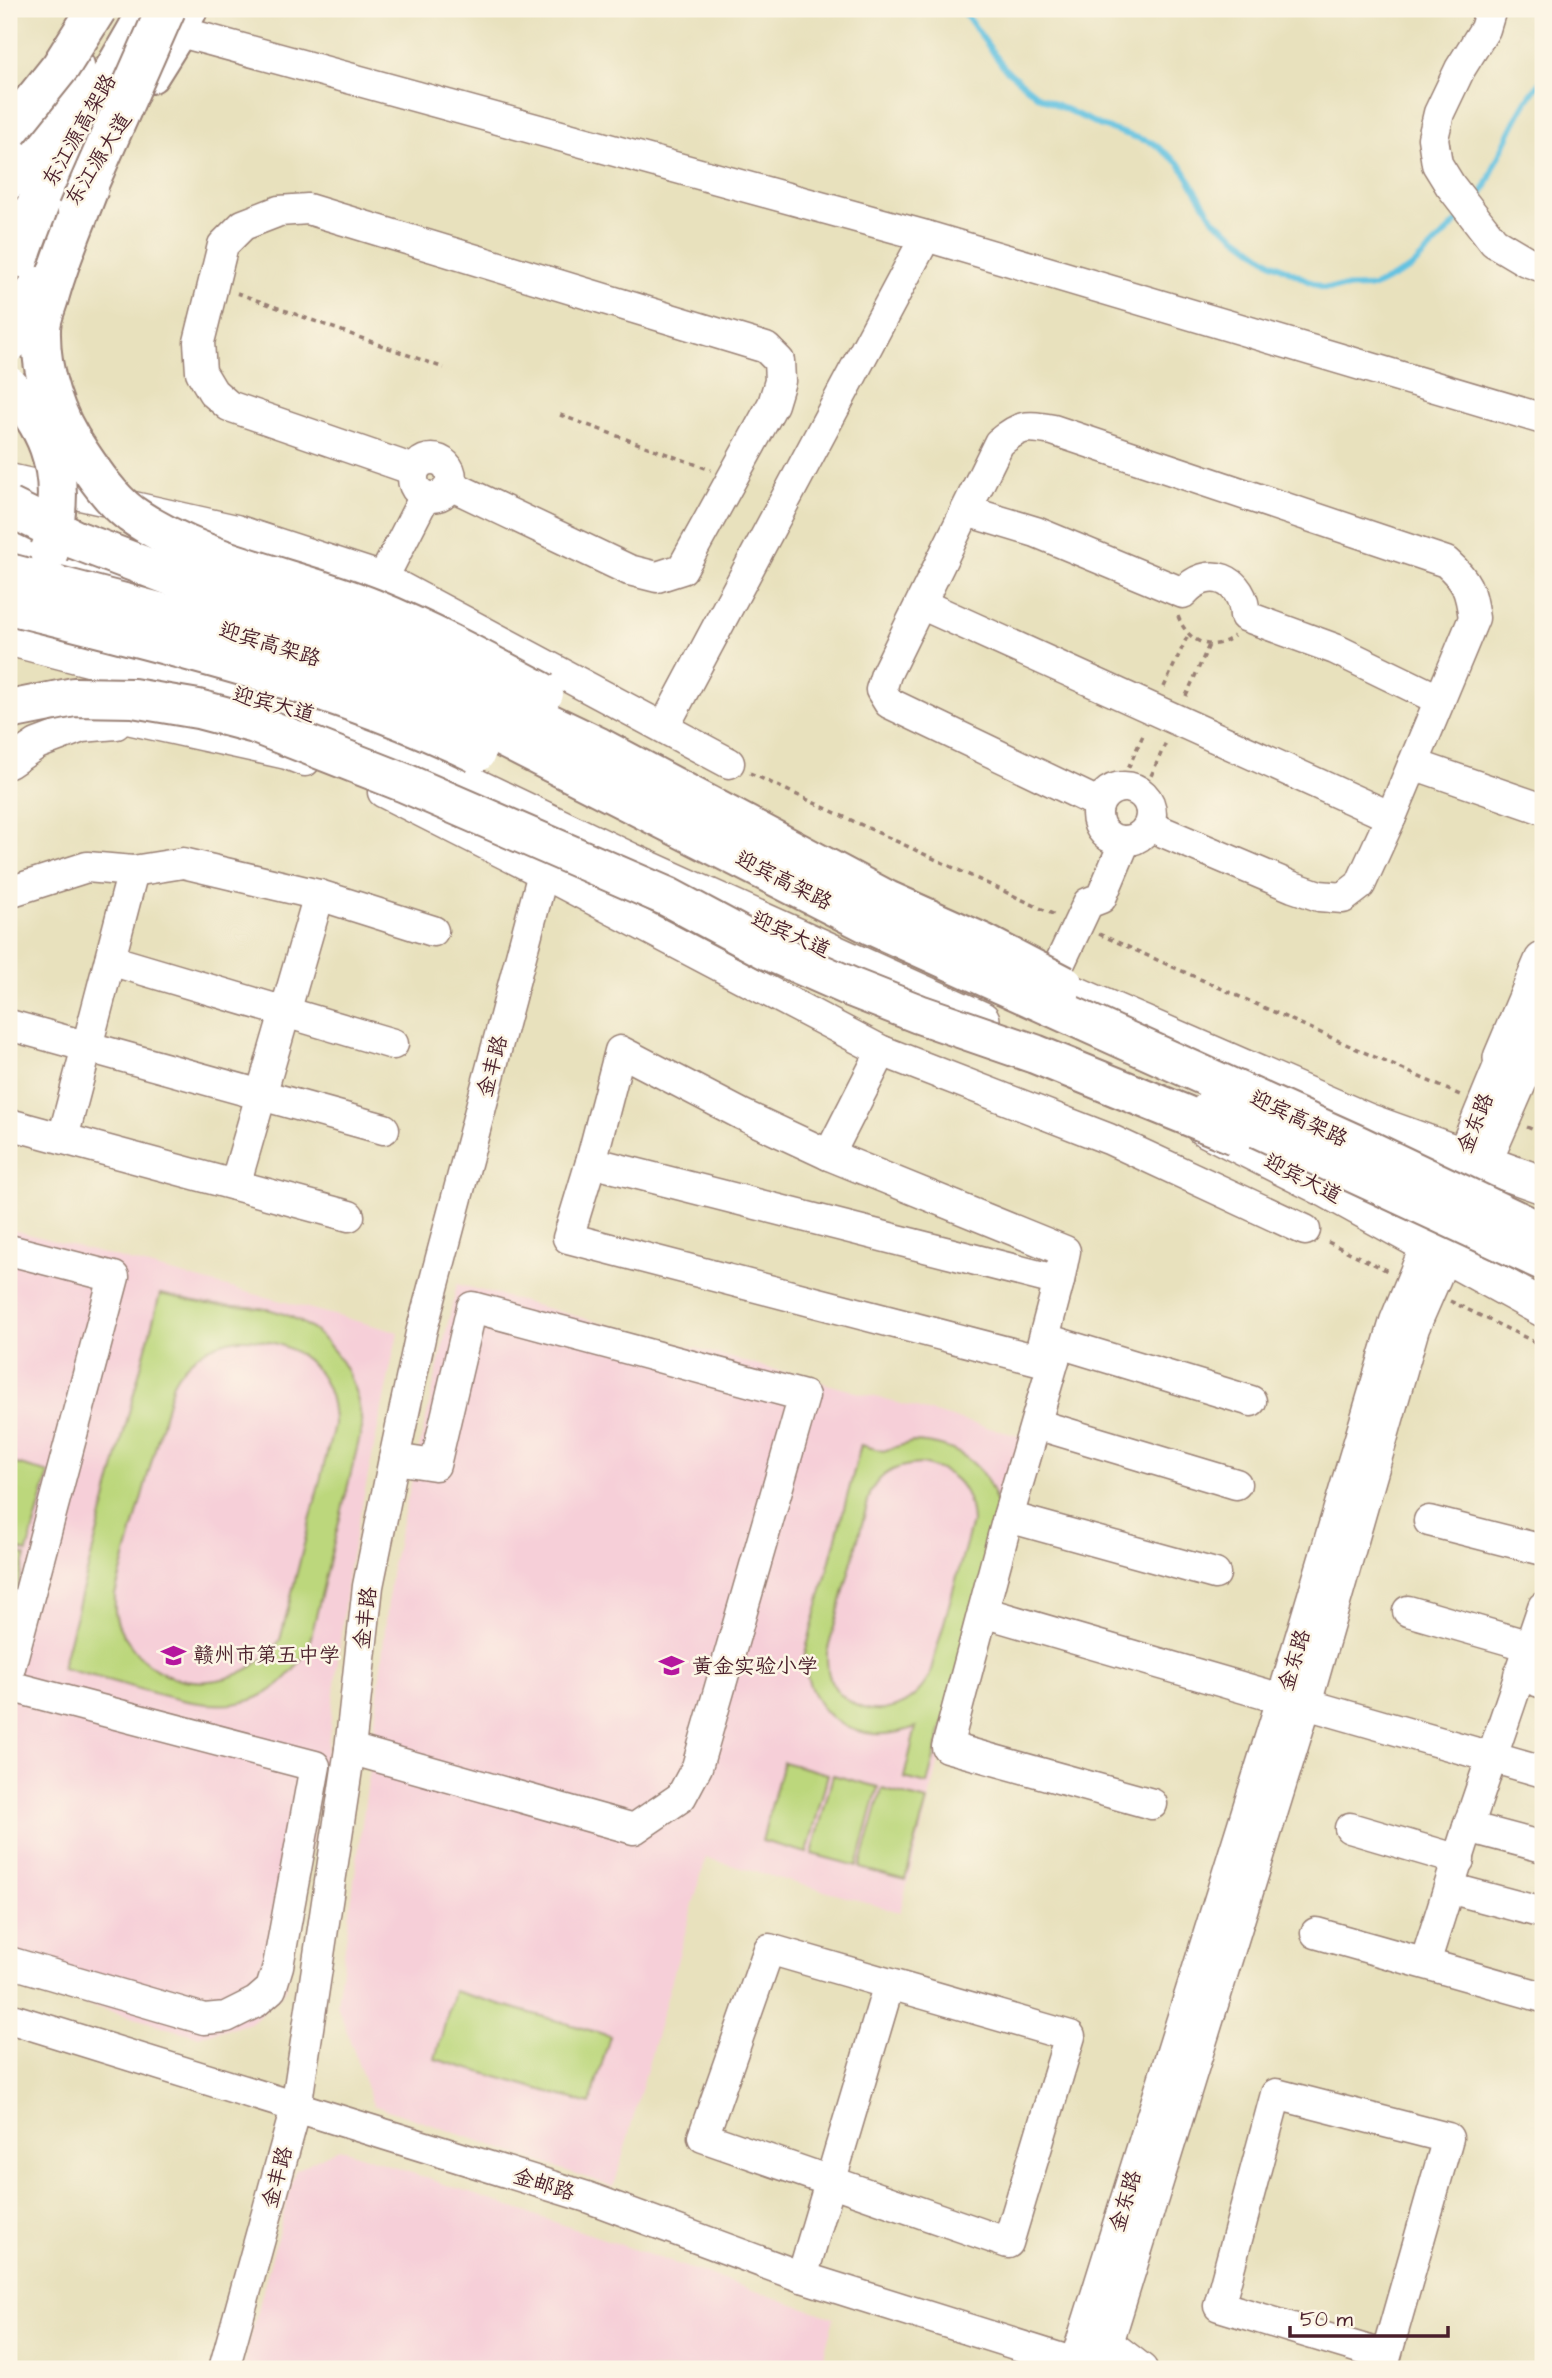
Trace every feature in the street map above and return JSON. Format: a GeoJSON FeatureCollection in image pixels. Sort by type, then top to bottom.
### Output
{"type":"FeatureCollection","features":[{"type":"Feature","properties":{"kind":"highway"},"geometry":{"type":"LineString","coordinates":[[9,146],[83,9]]}},
{"type":"Feature","properties":{"kind":"highway"},"geometry":{"type":"LineString","coordinates":[[9,131],[61,65],[97,9]]}},
{"type":"Feature","properties":{"kind":"highway","name":"东江源高架路"},"geometry":{"type":"LineString","coordinates":[[9,180],[107,9]]}},
{"type":"Feature","properties":{"kind":"highway"},"geometry":{"type":"LineString","coordinates":[[9,343],[89,188],[170,14]]}},
{"type":"Feature","properties":{"kind":"highway","name":"东江源高架路"},"geometry":{"type":"LineString","coordinates":[[9,252],[170,14]]}},
{"type":"Feature","properties":{"kind":"highway","name":"东江源大道"},"geometry":{"type":"LineString","coordinates":[[9,310],[81,184],[170,14]]}},
{"type":"Feature","properties":{"kind":"highway"},"geometry":{"type":"LineString","coordinates":[[89,188],[54,279],[41,326],[43,364],[50,394],[65,432],[94,475],[129,512],[167,536],[223,560],[309,585],[372,608],[494,666],[632,740],[734,800],[887,900]]}},
{"type":"Feature","properties":{"kind":"highway"},"geometry":{"type":"LineString","coordinates":[[9,386],[27,405],[43,430],[55,463],[58,499],[51,547],[34,586],[9,624]]}},
{"type":"Feature","properties":{"kind":"highway"},"geometry":{"type":"LineString","coordinates":[[9,507],[87,545],[181,580],[365,641],[457,679],[599,747],[887,900],[983,943],[1100,1003],[1358,1145]]}},
{"type":"Feature","properties":{"kind":"highway","name":"迎宾高架路"},"geometry":{"type":"LineString","coordinates":[[9,573],[220,628],[360,671],[454,713],[873,926],[1358,1145],[1543,1233]]}},
{"type":"Feature","properties":{"kind":"highway","name":"迎宾高架路"},"geometry":{"type":"LineString","coordinates":[[9,605],[211,656],[351,700],[442,737],[1168,1087],[1439,1239],[1543,1261]]}},
{"type":"Feature","properties":{"kind":"highway"},"geometry":{"type":"LineString","coordinates":[[9,710],[74,697],[132,698],[198,709],[255,724],[405,783],[630,880],[668,897],[767,950],[853,988],[1035,1054],[1258,1144],[1439,1239]]}},
{"type":"Feature","properties":{"kind":"main road"},"geometry":{"type":"LineString","coordinates":[[9,547],[369,635],[461,672],[676,775],[1050,984],[1367,1122],[1543,1185]]}},
{"type":"Feature","properties":{"kind":"main road","name":"迎宾大道"},"geometry":{"type":"LineString","coordinates":[[9,637],[337,721],[629,862],[1074,1062],[1329,1190],[1439,1239],[1543,1308]]}},
{"type":"Feature","properties":{"kind":"main road","name":"金东路"},"geometry":{"type":"LineString","coordinates":[[1514,1065],[1543,961]]}},
{"type":"Feature","properties":{"kind":"main road","name":"金东路"},"geometry":{"type":"LineString","coordinates":[[1514,1065],[1543,1029]]}},
{"type":"Feature","properties":{"kind":"street"},"geometry":{"type":"LineString","coordinates":[[1491,9],[1485,29],[1460,69],[1439,113],[1433,138],[1437,164],[1494,242],[1526,261],[1543,267]]}},
{"type":"Feature","properties":{"kind":"street"},"geometry":{"type":"LineString","coordinates":[[170,14],[1543,419]]}},
{"type":"Feature","properties":{"kind":"street"},"geometry":{"type":"LineString","coordinates":[[308,209],[766,348],[779,360],[780,381],[773,404],[732,478],[682,569],[657,578],[629,570],[429,483],[229,406],[213,392],[201,372],[199,342],[223,245],[243,225],[279,212],[308,209]]}},
{"type":"Feature","properties":{"kind":"street"},"geometry":{"type":"LineString","coordinates":[[664,727],[926,236]]}},
{"type":"Feature","properties":{"kind":"street"},"geometry":{"type":"LineString","coordinates":[[1050,984],[1088,903],[1101,898],[1127,834],[1151,817],[1148,801],[1136,789],[1129,786],[1113,788],[1098,803],[1097,821],[1127,834],[1319,896],[1343,898],[1360,885],[1474,618],[1471,598],[1463,577],[1446,562],[1053,430],[1031,426],[1015,428],[999,443],[886,674],[881,690],[889,703],[1098,803]]}},
{"type":"Feature","properties":{"kind":"street"},"geometry":{"type":"LineString","coordinates":[[9,479],[236,530],[383,578],[729,763]]}},
{"type":"Feature","properties":{"kind":"street"},"geometry":{"type":"LineString","coordinates":[[383,578],[429,483]]}},
{"type":"Feature","properties":{"kind":"street"},"geometry":{"type":"LineString","coordinates":[[966,511],[1036,532],[1184,593],[1201,579],[1212,577],[1224,580],[1241,594],[1245,604],[1245,616],[1335,649],[1440,701]]}},
{"type":"Feature","properties":{"kind":"street"},"geometry":{"type":"LineString","coordinates":[[921,604],[1391,817]]}},
{"type":"Feature","properties":{"kind":"street"},"geometry":{"type":"LineString","coordinates":[[9,692],[287,754],[386,793],[882,1051],[1109,1139],[1305,1230]]}},
{"type":"Feature","properties":{"kind":"street"},"geometry":{"type":"LineString","coordinates":[[9,763],[37,744],[82,727],[141,722]]}},
{"type":"Feature","properties":{"kind":"street"},"geometry":{"type":"LineString","coordinates":[[1413,764],[1543,809]]}},
{"type":"Feature","properties":{"kind":"street"},"geometry":{"type":"LineString","coordinates":[[9,892],[88,867],[133,871],[183,863],[318,895],[433,931]]}},
{"type":"Feature","properties":{"kind":"street"},"geometry":{"type":"LineString","coordinates":[[63,1139],[133,871]]}},
{"type":"Feature","properties":{"kind":"street","name":"金丰路"},"geometry":{"type":"LineString","coordinates":[[223,2369],[296,2108],[350,1749],[368,1586],[394,1459],[421,1333],[543,873]]}},
{"type":"Feature","properties":{"kind":"street"},"geometry":{"type":"LineString","coordinates":[[235,1185],[318,895]]}},
{"type":"Feature","properties":{"kind":"street"},"geometry":{"type":"LineString","coordinates":[[110,960],[393,1044]]}},
{"type":"Feature","properties":{"kind":"street"},"geometry":{"type":"LineString","coordinates":[[9,1025],[384,1129]]}},
{"type":"Feature","properties":{"kind":"street"},"geometry":{"type":"LineString","coordinates":[[620,1051],[741,1114],[830,1155],[1065,1251],[1038,1360],[568,1238],[620,1051]]}},
{"type":"Feature","properties":{"kind":"street"},"geometry":{"type":"LineString","coordinates":[[830,1155],[882,1051]]}},
{"type":"Feature","properties":{"kind":"street","name":"金东路"},"geometry":{"type":"LineString","coordinates":[[1089,2361],[1294,1701],[1395,1321],[1439,1239],[1514,1065]]}},
{"type":"Feature","properties":{"kind":"street"},"geometry":{"type":"LineString","coordinates":[[9,1124],[349,1216]]}},
{"type":"Feature","properties":{"kind":"street"},"geometry":{"type":"LineString","coordinates":[[591,1162],[1059,1281]]}},
{"type":"Feature","properties":{"kind":"street"},"geometry":{"type":"LineString","coordinates":[[9,1250],[114,1278],[9,1671]]}},
{"type":"Feature","properties":{"kind":"street"},"geometry":{"type":"LineString","coordinates":[[350,1749],[634,1829],[681,1797],[697,1767],[804,1396],[472,1307],[435,1465],[394,1459]]}},
{"type":"Feature","properties":{"kind":"street"},"geometry":{"type":"LineString","coordinates":[[1152,1804],[947,1747],[1008,1517],[1059,1343],[1251,1401]]}},
{"type":"Feature","properties":{"kind":"street"},"geometry":{"type":"LineString","coordinates":[[1036,1424],[1236,1484]]}},
{"type":"Feature","properties":{"kind":"street"},"geometry":{"type":"LineString","coordinates":[[1008,1517],[1215,1574]]}},
{"type":"Feature","properties":{"kind":"street"},"geometry":{"type":"LineString","coordinates":[[1429,1521],[1543,1550]]}},
{"type":"Feature","properties":{"kind":"street"},"geometry":{"type":"LineString","coordinates":[[1425,1963],[1492,1757],[1531,1679],[1530,1646],[1543,1607]]}},
{"type":"Feature","properties":{"kind":"street"},"geometry":{"type":"LineString","coordinates":[[1408,1611],[1530,1646]]}},
{"type":"Feature","properties":{"kind":"street"},"geometry":{"type":"LineString","coordinates":[[983,1612],[1543,1772]]}},
{"type":"Feature","properties":{"kind":"street"},"geometry":{"type":"LineString","coordinates":[[9,1686],[315,1766],[278,1966],[271,1989],[256,2002],[226,2017],[204,2019],[9,1962]]}},
{"type":"Feature","properties":{"kind":"street"},"geometry":{"type":"LineString","coordinates":[[1468,1827],[1543,1847]]}},
{"type":"Feature","properties":{"kind":"street"},"geometry":{"type":"LineString","coordinates":[[1350,1828],[1543,1913]]}},
{"type":"Feature","properties":{"kind":"street"},"geometry":{"type":"LineString","coordinates":[[1315,1933],[1543,1997]]}},
{"type":"Feature","properties":{"kind":"street"},"geometry":{"type":"LineString","coordinates":[[769,1949],[1070,2036],[1009,2243],[831,2183],[703,2137],[769,1949]]}},
{"type":"Feature","properties":{"kind":"street"},"geometry":{"type":"LineString","coordinates":[[802,2277],[889,1984]]}},
{"type":"Feature","properties":{"kind":"street","name":"金邮路"},"geometry":{"type":"LineString","coordinates":[[9,2018],[587,2197],[802,2277],[1089,2361],[1142,2369]]}},
{"type":"Feature","properties":{"kind":"street"},"geometry":{"type":"LineString","coordinates":[[1276,2094],[1448,2138],[1384,2363],[1219,2306],[1276,2094]]}},
{"type":"Feature","properties":{"kind":"path"},"geometry":{"type":"LineString","coordinates":[[212,284],[444,368]]}},
{"type":"Feature","properties":{"kind":"path"},"geometry":{"type":"LineString","coordinates":[[560,415],[732,478]]}},
{"type":"Feature","properties":{"kind":"path"},"geometry":{"type":"LineString","coordinates":[[1184,593],[1178,615],[1188,635],[1198,642],[1209,645],[1229,640],[1237,634],[1245,616]]}},
{"type":"Feature","properties":{"kind":"path"},"geometry":{"type":"LineString","coordinates":[[1511,1331],[1543,1346]]}},
{"type":"Feature","properties":{"kind":"shaded area","name":"赣州市第五中学"},"geometry":{"type":"Polygon","coordinates":[[[9,1229],[398,1332],[349,1567],[328,1743],[286,1989],[251,2023],[197,2036],[9,1982],[9,1229]]]}},
{"type":"Feature","properties":{"kind":"shaded area","name":"黄金实验小学"},"geometry":{"type":"Polygon","coordinates":[[[457,1284],[1023,1437],[900,1912],[706,1858],[614,2187],[373,2105],[337,2004],[370,1766],[392,1566],[457,1284]]]}},
{"type":"Feature","properties":{"kind":"shaded area"},"geometry":{"type":"Polygon","coordinates":[[[339,2148],[834,2318],[820,2369],[242,2369],[295,2170],[339,2148]]]}},
{"type":"Feature","properties":{"kind":"green space"},"geometry":{"type":"Polygon","coordinates":[[[160,1294],[207,1304],[271,1310],[308,1327],[323,1339],[346,1370],[354,1388],[362,1428],[308,1649],[292,1672],[275,1688],[257,1698],[216,1705],[171,1698],[62,1668],[160,1294]],[[239,1339],[209,1348],[192,1359],[173,1383],[115,1595],[117,1621],[131,1646],[147,1663],[165,1674],[185,1680],[228,1678],[265,1657],[280,1640],[334,1425],[327,1387],[318,1372],[293,1350],[259,1340],[239,1339]]]}},
{"type":"Feature","properties":{"kind":"green space"},"geometry":{"type":"Polygon","coordinates":[[[912,1442],[945,1447],[959,1454],[972,1462],[982,1473],[996,1501],[999,1518],[927,1784],[904,1778],[916,1727],[895,1733],[875,1734],[840,1724],[826,1712],[815,1697],[804,1657],[861,1445],[883,1451],[912,1442]],[[921,1464],[898,1468],[880,1478],[871,1491],[827,1653],[828,1672],[834,1686],[846,1699],[860,1707],[883,1710],[905,1703],[929,1677],[972,1522],[964,1490],[952,1476],[921,1464]]]}},
{"type":"Feature","properties":{"kind":"green space"},"geometry":{"type":"Polygon","coordinates":[[[9,1462],[49,1473],[27,1552],[9,1547],[9,1462]]]}},
{"type":"Feature","properties":{"kind":"green space"},"geometry":{"type":"Polygon","coordinates":[[[9,1551],[26,1556],[9,1618],[9,1551]]]}},
{"type":"Feature","properties":{"kind":"green space"},"geometry":{"type":"Polygon","coordinates":[[[783,1762],[828,1774],[807,1853],[762,1841],[783,1762]]]}},
{"type":"Feature","properties":{"kind":"green space"},"geometry":{"type":"Polygon","coordinates":[[[833,1775],[878,1787],[857,1866],[812,1854],[833,1775]]]}},
{"type":"Feature","properties":{"kind":"green space"},"geometry":{"type":"Polygon","coordinates":[[[882,1789],[927,1801],[905,1880],[860,1868],[882,1789]]]}},
{"type":"Feature","properties":{"kind":"green space"},"geometry":{"type":"Polygon","coordinates":[[[454,1991],[610,2036],[590,2104],[435,2059],[454,1991]]]}},
{"type":"Feature","properties":{"kind":"waterway"},"geometry":{"type":"LineString","coordinates":[[962,9],[1005,69],[1038,96],[1101,126],[1153,143],[1180,164],[1214,220],[1271,262],[1323,288],[1374,287],[1411,268],[1462,217]]}},
{"type":"Feature","properties":{"kind":"waterway"},"geometry":{"type":"LineString","coordinates":[[1474,204],[1485,189],[1517,118],[1543,79]]}},
{"type":"Feature","properties":{"kind":"place","name":"赣州市第五中学"},"geometry":{"type":"Point","coordinates":[173,1655]}},
{"type":"Feature","properties":{"kind":"place","name":"黄金实验小学"},"geometry":{"type":"Point","coordinates":[672,1666]}}]}
